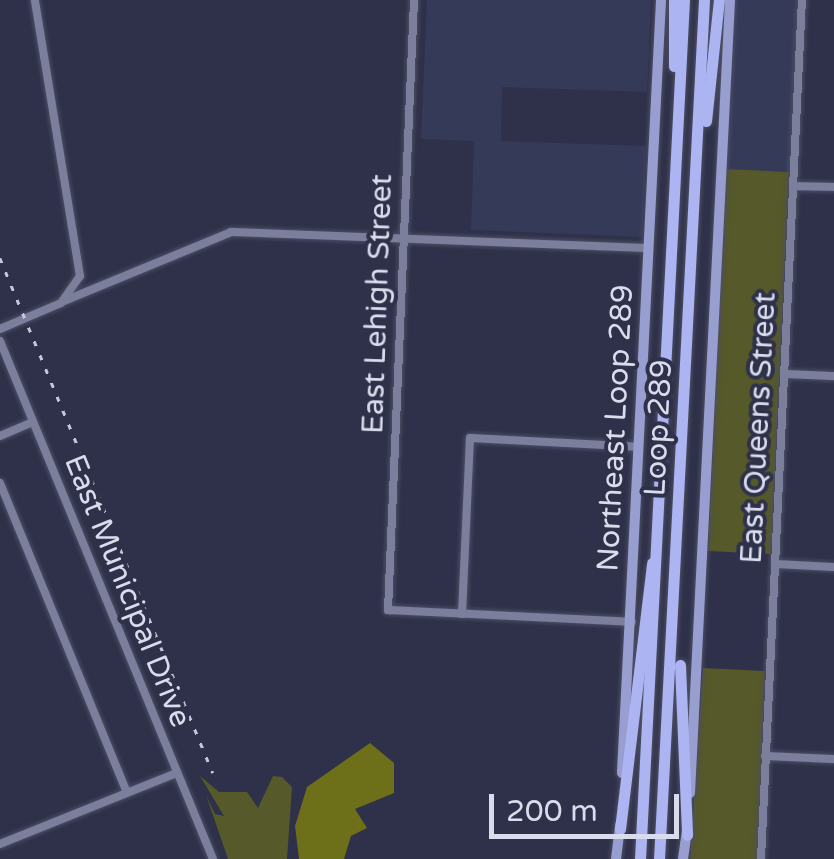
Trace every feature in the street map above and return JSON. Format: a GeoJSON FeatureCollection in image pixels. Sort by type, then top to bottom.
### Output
{"type":"FeatureCollection","features":[{"type":"Feature","properties":{"kind":"highway"},"geometry":{"type":"LineString","coordinates":[[672,268],[674,0]]}},
{"type":"Feature","properties":{"kind":"highway","name":"Loop 289"},"geometry":{"type":"LineString","coordinates":[[640,859],[662,489],[684,0]]}},
{"type":"Feature","properties":{"kind":"highway","name":"Loop 289"},"geometry":{"type":"LineString","coordinates":[[659,859],[682,482],[704,0]]}},
{"type":"Feature","properties":{"kind":"highway"},"geometry":{"type":"LineString","coordinates":[[693,239],[719,0]]}},
{"type":"Feature","properties":{"kind":"highway"},"geometry":{"type":"LineString","coordinates":[[682,482],[687,835]]}},
{"type":"Feature","properties":{"kind":"highway"},"geometry":{"type":"LineString","coordinates":[[620,828],[662,489]]}},
{"type":"Feature","properties":{"kind":"main road","name":"Northeast Loop 289"},"geometry":{"type":"LineString","coordinates":[[616,859],[632,622],[661,0]]}},
{"type":"Feature","properties":{"kind":"main road"},"geometry":{"type":"LineString","coordinates":[[683,859],[730,0]]}},
{"type":"Feature","properties":{"kind":"street"},"geometry":{"type":"LineString","coordinates":[[35,0],[81,259],[64,301]]}},
{"type":"Feature","properties":{"kind":"street","name":"East Lehigh Street"},"geometry":{"type":"LineString","coordinates":[[414,0],[388,610],[462,614]]}},
{"type":"Feature","properties":{"kind":"street","name":"East Queens Street"},"geometry":{"type":"LineString","coordinates":[[761,859],[802,0]]}},
{"type":"Feature","properties":{"kind":"street"},"geometry":{"type":"LineString","coordinates":[[793,186],[834,187]]}},
{"type":"Feature","properties":{"kind":"street"},"geometry":{"type":"LineString","coordinates":[[0,329],[231,232],[650,248]]}},
{"type":"Feature","properties":{"kind":"street","name":"East Municipal Drive"},"geometry":{"type":"LineString","coordinates":[[0,341],[212,859]]}},
{"type":"Feature","properties":{"kind":"street"},"geometry":{"type":"LineString","coordinates":[[784,374],[834,376]]}},
{"type":"Feature","properties":{"kind":"street"},"geometry":{"type":"LineString","coordinates":[[0,436],[33,422]]}},
{"type":"Feature","properties":{"kind":"street"},"geometry":{"type":"LineString","coordinates":[[632,622],[462,614],[470,438],[640,447]]}},
{"type":"Feature","properties":{"kind":"street"},"geometry":{"type":"LineString","coordinates":[[0,483],[127,792]]}},
{"type":"Feature","properties":{"kind":"street"},"geometry":{"type":"LineString","coordinates":[[775,564],[834,568]]}},
{"type":"Feature","properties":{"kind":"street"},"geometry":{"type":"LineString","coordinates":[[766,756],[834,759]]}},
{"type":"Feature","properties":{"kind":"street"},"geometry":{"type":"LineString","coordinates":[[0,844],[177,773]]}},
{"type":"Feature","properties":{"kind":"shaded area"},"geometry":{"type":"Polygon","coordinates":[[[427,0],[651,0],[647,92],[502,87],[501,141],[646,146],[642,237],[471,230],[474,141],[421,139],[427,0]]]}},
{"type":"Feature","properties":{"kind":"shaded area"},"geometry":{"type":"Polygon","coordinates":[[[734,0],[797,0],[789,172],[726,169],[734,0]]]}},
{"type":"Feature","properties":{"kind":"shaded area"},"geometry":{"type":"Polygon","coordinates":[[[370,743],[394,763],[394,793],[355,809],[367,828],[351,836],[344,859],[299,859],[295,826],[307,787],[370,743]]]}},
{"type":"Feature","properties":{"kind":"green space"},"geometry":{"type":"Polygon","coordinates":[[[726,169],[789,172],[771,554],[708,551],[726,169]]]}},
{"type":"Feature","properties":{"kind":"green space"},"geometry":{"type":"Polygon","coordinates":[[[703,668],[765,671],[757,859],[690,859],[703,668]]]}},
{"type":"Feature","properties":{"kind":"green space"},"geometry":{"type":"Polygon","coordinates":[[[200,776],[219,792],[247,792],[258,808],[273,776],[282,777],[292,787],[287,859],[228,859],[206,795],[215,814],[224,816],[200,776]]]}},
{"type":"Feature","properties":{"kind":"railway"},"geometry":{"type":"LineString","coordinates":[[0,258],[213,773]]}}]}
